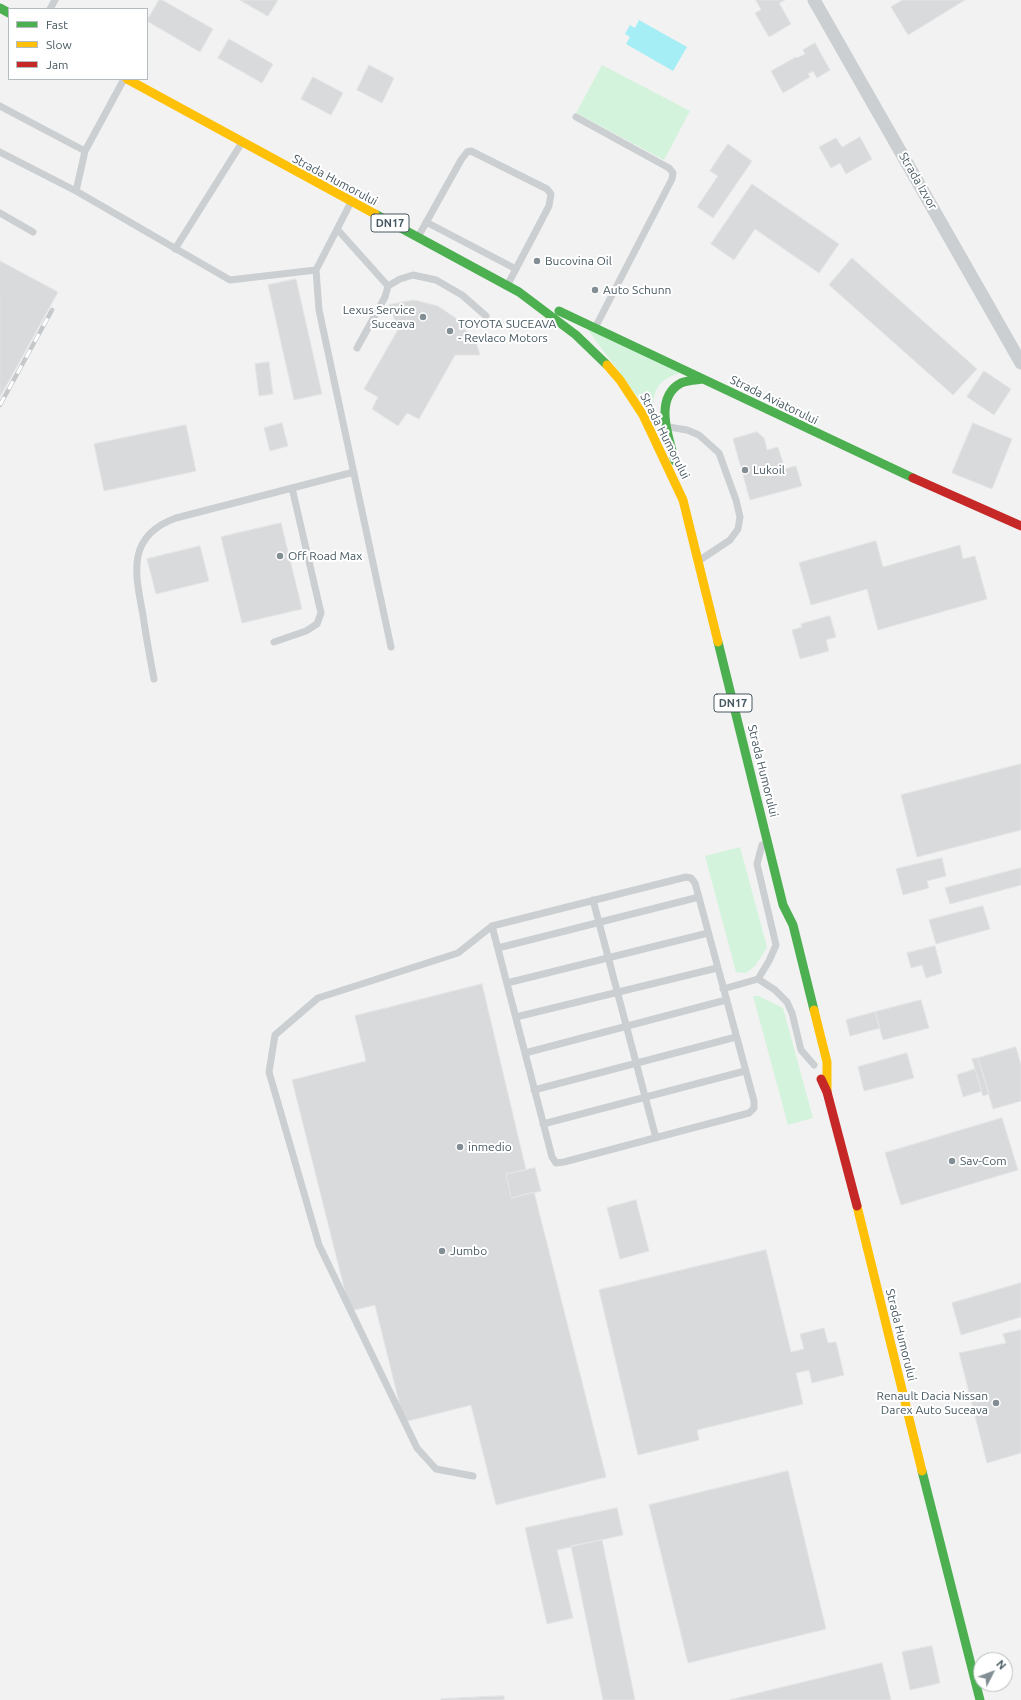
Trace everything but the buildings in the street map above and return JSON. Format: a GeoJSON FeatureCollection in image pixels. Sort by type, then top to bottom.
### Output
{"type":"FeatureCollection","features":[{"type":"Feature","properties":{"kind":"main road","name":"Strada Humorului"},"geometry":{"type":"LineString","coordinates":[[128,80],[519,292],[576,335],[620,380],[643,415],[683,500],[783,905],[793,925],[827,1062],[827,1092]]}},
{"type":"Feature","properties":{"kind":"main road","name":"Strada Aviatorului"},"geometry":{"type":"LineString","coordinates":[[519,292],[876,462],[1021,526]]}},
{"type":"Feature","properties":{"kind":"main road"},"geometry":{"type":"LineString","coordinates":[[683,500],[667,427],[665,410],[668,395],[673,389],[681,383],[703,379]]}},
{"type":"Feature","properties":{"kind":"main road","name":"Strada Humorului"},"geometry":{"type":"LineString","coordinates":[[783,905],[782,929],[786,948]]}},
{"type":"Feature","properties":{"kind":"main road","name":"Strada Humorului"},"geometry":{"type":"LineString","coordinates":[[800,1007],[814,1065],[827,1092],[846,1160],[947,1574],[980,1700]]}},
{"type":"Feature","properties":{"kind":"street","name":"Strada Izvor"},"geometry":{"type":"LineString","coordinates":[[814,0],[1021,363]]}},
{"type":"Feature","properties":{"kind":"lane"},"geometry":{"type":"LineString","coordinates":[[76,191],[85,151],[125,80]]}},
{"type":"Feature","properties":{"kind":"lane"},"geometry":{"type":"LineString","coordinates":[[0,106],[85,151]]}},
{"type":"Feature","properties":{"kind":"lane"},"geometry":{"type":"LineString","coordinates":[[576,117],[669,168],[673,173],[672,179],[595,328]]}},
{"type":"Feature","properties":{"kind":"lane"},"geometry":{"type":"LineString","coordinates":[[175,249],[242,143]]}},
{"type":"Feature","properties":{"kind":"lane"},"geometry":{"type":"LineString","coordinates":[[418,238],[461,160],[467,152],[471,151],[547,189],[551,194],[549,206],[507,286]]}},
{"type":"Feature","properties":{"kind":"lane"},"geometry":{"type":"LineString","coordinates":[[0,152],[76,191],[230,280],[316,270]]}},
{"type":"Feature","properties":{"kind":"lane"},"geometry":{"type":"LineString","coordinates":[[351,202],[316,270],[319,310],[391,647]]}},
{"type":"Feature","properties":{"kind":"lane"},"geometry":{"type":"LineString","coordinates":[[0,213],[33,232]]}},
{"type":"Feature","properties":{"kind":"lane"},"geometry":{"type":"LineString","coordinates":[[426,222],[516,269]]}},
{"type":"Feature","properties":{"kind":"lane"},"geometry":{"type":"LineString","coordinates":[[337,229],[388,286]]}},
{"type":"Feature","properties":{"kind":"lane"},"geometry":{"type":"LineString","coordinates":[[357,348],[385,297],[388,286],[400,279],[413,275],[436,280],[462,295],[486,316]]}},
{"type":"Feature","properties":{"kind":"lane"},"geometry":{"type":"LineString","coordinates":[[667,427],[687,430],[699,435],[719,453],[736,500],[740,517],[738,530],[730,540],[698,561]]}},
{"type":"Feature","properties":{"kind":"lane"},"geometry":{"type":"LineString","coordinates":[[154,679],[136,575],[137,558],[144,542],[151,534],[167,521],[354,472]]}},
{"type":"Feature","properties":{"kind":"lane"},"geometry":{"type":"LineString","coordinates":[[274,642],[306,631],[317,624],[320,613],[292,488]]}},
{"type":"Feature","properties":{"kind":"lane"},"geometry":{"type":"LineString","coordinates":[[758,980],[776,945],[757,864],[766,834]]}},
{"type":"Feature","properties":{"kind":"lane"},"geometry":{"type":"LineString","coordinates":[[473,1476],[436,1469],[417,1448],[319,1245],[269,1072],[275,1035],[318,998],[458,953],[492,926],[686,877],[692,878],[695,883],[754,1101],[754,1108],[749,1112],[656,1138],[556,1163],[552,1158],[492,926]]}},
{"type":"Feature","properties":{"kind":"lane"},"geometry":{"type":"LineString","coordinates":[[498,948],[699,897]]}},
{"type":"Feature","properties":{"kind":"lane"},"geometry":{"type":"LineString","coordinates":[[593,900],[656,1138]]}},
{"type":"Feature","properties":{"kind":"lane"},"geometry":{"type":"LineString","coordinates":[[507,983],[708,933]]}},
{"type":"Feature","properties":{"kind":"lane"},"geometry":{"type":"LineString","coordinates":[[516,1017],[717,968]]}},
{"type":"Feature","properties":{"kind":"lane"},"geometry":{"type":"LineString","coordinates":[[723,989],[758,980],[775,990],[787,1002],[792,1012],[801,1050],[814,1065]]}},
{"type":"Feature","properties":{"kind":"lane"},"geometry":{"type":"LineString","coordinates":[[525,1053],[726,1000]]}},
{"type":"Feature","properties":{"kind":"lane"},"geometry":{"type":"LineString","coordinates":[[534,1090],[736,1037]]}},
{"type":"Feature","properties":{"kind":"lane"},"geometry":{"type":"LineString","coordinates":[[543,1124],[745,1071]]}},
{"type":"Feature","properties":{"kind":"green space"},"geometry":{"type":"Polygon","coordinates":[[[602,65],[690,111],[664,160],[576,113],[602,65]]]}},
{"type":"Feature","properties":{"kind":"green space"},"geometry":{"type":"Polygon","coordinates":[[[587,329],[680,373],[665,380],[656,390],[654,396],[654,419],[587,329]]]}},
{"type":"Feature","properties":{"kind":"green space"},"geometry":{"type":"Polygon","coordinates":[[[740,847],[767,947],[756,965],[746,973],[736,972],[705,856],[740,847]]]}},
{"type":"Feature","properties":{"kind":"green space"},"geometry":{"type":"Polygon","coordinates":[[[753,996],[759,996],[783,1008],[813,1118],[788,1125],[753,996]]]}},
{"type":"Feature","properties":{"kind":"water"},"geometry":{"type":"Polygon","coordinates":[[[639,20],[687,47],[673,71],[626,44],[630,37],[625,34],[630,25],[635,28],[639,20]]]}},
{"type":"Feature","properties":{"kind":"railway"},"geometry":{"type":"LineString","coordinates":[[0,405],[52,310]]}},
{"type":"Feature","properties":{"kind":"traffic: fast"},"geometry":{"type":"LineString","coordinates":[[0,8],[8,12]]}},
{"type":"Feature","properties":{"kind":"traffic: fast"},"geometry":{"type":"LineString","coordinates":[[375,214],[519,292],[576,335],[607,365]]}},
{"type":"Feature","properties":{"kind":"traffic: fast"},"geometry":{"type":"LineString","coordinates":[[559,311],[913,478]]}},
{"type":"Feature","properties":{"kind":"traffic: fast"},"geometry":{"type":"LineString","coordinates":[[675,461],[669,441],[665,419],[667,398],[672,390],[681,383],[703,379]]}},
{"type":"Feature","properties":{"kind":"traffic: fast"},"geometry":{"type":"LineString","coordinates":[[718,642],[783,905],[793,925],[814,1010]]}},
{"type":"Feature","properties":{"kind":"traffic: fast"},"geometry":{"type":"LineString","coordinates":[[922,1471],[980,1700]]}},
{"type":"Feature","properties":{"kind":"traffic: slow"},"geometry":{"type":"LineString","coordinates":[[129,80],[375,214]]}},
{"type":"Feature","properties":{"kind":"traffic: slow"},"geometry":{"type":"LineString","coordinates":[[607,365],[620,380],[643,415],[683,500],[718,642]]}},
{"type":"Feature","properties":{"kind":"traffic: slow"},"geometry":{"type":"LineString","coordinates":[[814,1010],[827,1062],[827,1092]]}},
{"type":"Feature","properties":{"kind":"traffic: slow"},"geometry":{"type":"LineString","coordinates":[[857,1206],[922,1471]]}},
{"type":"Feature","properties":{"kind":"traffic: jam"},"geometry":{"type":"LineString","coordinates":[[913,478],[1021,526]]}},
{"type":"Feature","properties":{"kind":"traffic: jam"},"geometry":{"type":"LineString","coordinates":[[821,1079],[827,1092],[857,1206]]}},
{"type":"Feature","properties":{"kind":"place","name":"Bucovina Oil"},"geometry":{"type":"Point","coordinates":[537,261]}},
{"type":"Feature","properties":{"kind":"place","name":"Auto Schunn"},"geometry":{"type":"Point","coordinates":[595,290]}},
{"type":"Feature","properties":{"kind":"place","name":"Lexus Service Suceava"},"geometry":{"type":"Point","coordinates":[423,317]}},
{"type":"Feature","properties":{"kind":"place","name":"TOYOTA SUCEAVA - Revlaco Motors"},"geometry":{"type":"Point","coordinates":[450,331]}},
{"type":"Feature","properties":{"kind":"place","name":"Lukoil"},"geometry":{"type":"Point","coordinates":[745,470]}},
{"type":"Feature","properties":{"kind":"place","name":"Off Road Max"},"geometry":{"type":"Point","coordinates":[280,556]}},
{"type":"Feature","properties":{"kind":"place","name":"inmedio"},"geometry":{"type":"Point","coordinates":[460,1147]}},
{"type":"Feature","properties":{"kind":"place","name":"Sav-Com"},"geometry":{"type":"Point","coordinates":[952,1161]}},
{"type":"Feature","properties":{"kind":"place","name":"Jumbo"},"geometry":{"type":"Point","coordinates":[442,1251]}},
{"type":"Feature","properties":{"kind":"place","name":"Renault Dacia Nissan Darex Auto Suceava"},"geometry":{"type":"Point","coordinates":[996,1403]}}]}
